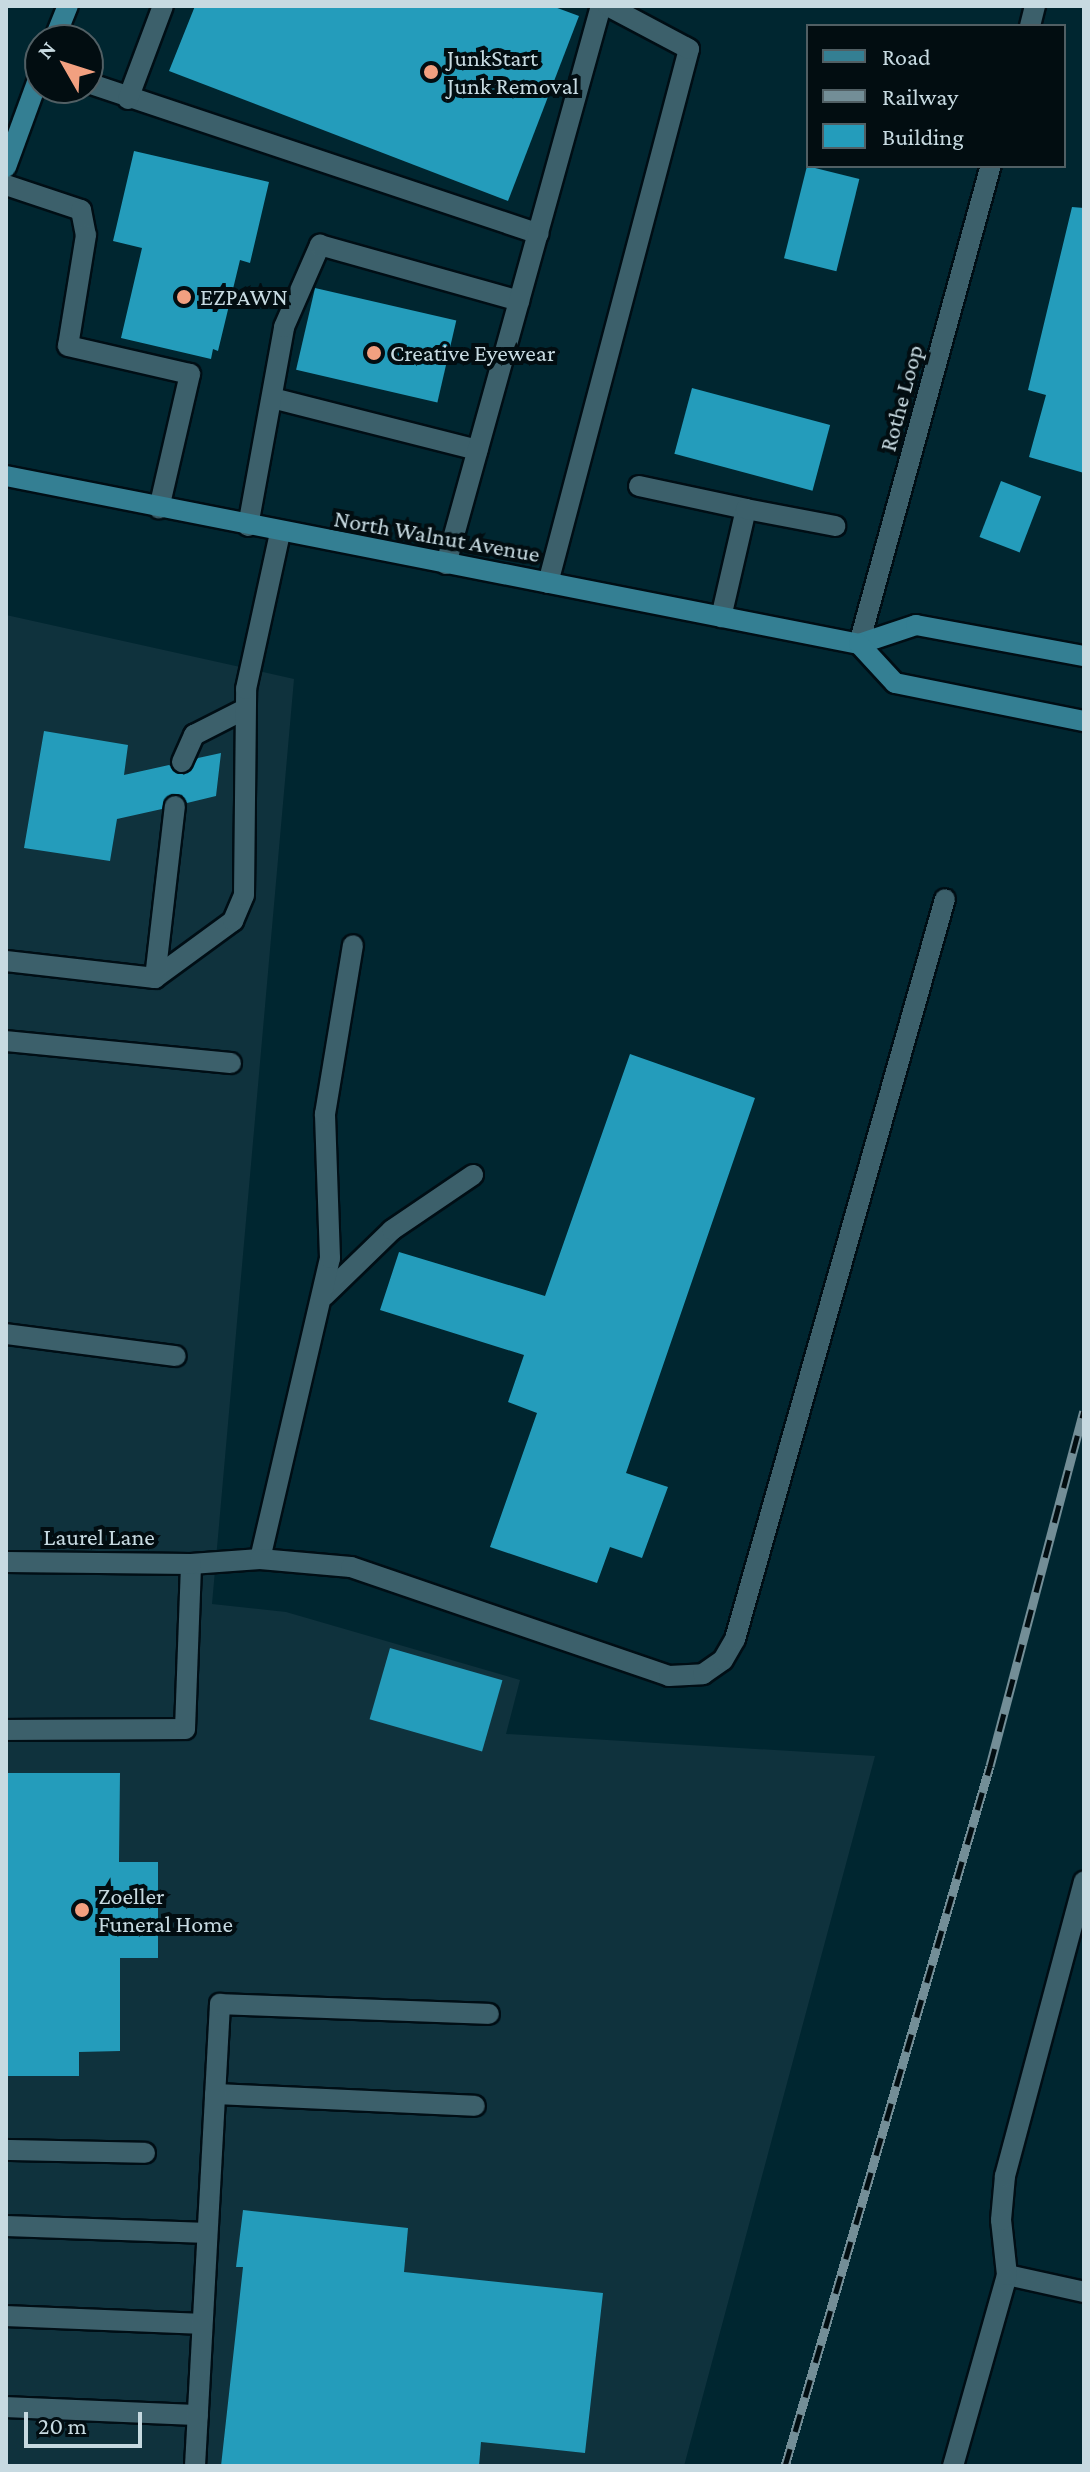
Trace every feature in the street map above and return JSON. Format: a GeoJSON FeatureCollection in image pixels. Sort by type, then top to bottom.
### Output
{"type":"FeatureCollection","features":[{"type":"Feature","properties":{"kind":"main road"},"geometry":{"type":"LineString","coordinates":[[8,154],[28,104]]}},
{"type":"Feature","properties":{"kind":"main road","name":"North Walnut Avenue"},"geometry":{"type":"LineString","coordinates":[[6,476],[280,533],[859,644],[916,625],[1084,656]]}},
{"type":"Feature","properties":{"kind":"main road"},"geometry":{"type":"LineString","coordinates":[[859,644],[895,683],[1084,721]]}},
{"type":"Feature","properties":{"kind":"street"},"geometry":{"type":"LineString","coordinates":[[128,99],[163,6]]}},
{"type":"Feature","properties":{"kind":"street"},"geometry":{"type":"LineString","coordinates":[[446,564],[601,6]]}},
{"type":"Feature","properties":{"kind":"street"},"geometry":{"type":"LineString","coordinates":[[548,583],[689,49],[608,6]]}},
{"type":"Feature","properties":{"kind":"street"},"geometry":{"type":"LineString","coordinates":[[104,89],[538,234]]}},
{"type":"Feature","properties":{"kind":"street","name":"Rothe Loop"},"geometry":{"type":"LineString","coordinates":[[859,644],[990,168]]}},
{"type":"Feature","properties":{"kind":"street"},"geometry":{"type":"LineString","coordinates":[[6,185],[81,210],[86,235],[68,346],[190,374],[159,508]]}},
{"type":"Feature","properties":{"kind":"street"},"geometry":{"type":"LineString","coordinates":[[248,526],[284,327],[320,245],[519,301]]}},
{"type":"Feature","properties":{"kind":"street"},"geometry":{"type":"LineString","coordinates":[[272,398],[478,450]]}},
{"type":"Feature","properties":{"kind":"street"},"geometry":{"type":"LineString","coordinates":[[639,486],[835,526]]}},
{"type":"Feature","properties":{"kind":"street"},"geometry":{"type":"LineString","coordinates":[[721,617],[746,509]]}},
{"type":"Feature","properties":{"kind":"street"},"geometry":{"type":"LineString","coordinates":[[6,961],[155,978],[227,927],[243,904],[245,709],[280,533]]}},
{"type":"Feature","properties":{"kind":"street"},"geometry":{"type":"LineString","coordinates":[[182,762],[194,735],[245,709]]}},
{"type":"Feature","properties":{"kind":"street"},"geometry":{"type":"LineString","coordinates":[[155,978],[175,806]]}},
{"type":"Feature","properties":{"kind":"street","name":"Laurel Lane"},"geometry":{"type":"LineString","coordinates":[[6,1562],[191,1564],[260,1559],[351,1567],[669,1676],[703,1674],[723,1660],[735,1639],[945,899]]}},
{"type":"Feature","properties":{"kind":"street"},"geometry":{"type":"LineString","coordinates":[[260,1559],[324,1296],[330,1258],[325,1114],[353,945]]}},
{"type":"Feature","properties":{"kind":"street"},"geometry":{"type":"LineString","coordinates":[[6,1041],[231,1063]]}},
{"type":"Feature","properties":{"kind":"street"},"geometry":{"type":"LineString","coordinates":[[324,1296],[392,1230],[473,1175]]}},
{"type":"Feature","properties":{"kind":"street"},"geometry":{"type":"LineString","coordinates":[[6,1334],[176,1356]]}},
{"type":"Feature","properties":{"kind":"street"},"geometry":{"type":"LineString","coordinates":[[6,1730],[185,1729],[191,1564]]}},
{"type":"Feature","properties":{"kind":"street"},"geometry":{"type":"LineString","coordinates":[[953,2466],[1007,2275],[1001,2220],[1005,2176],[1084,1881]]}},
{"type":"Feature","properties":{"kind":"street"},"geometry":{"type":"LineString","coordinates":[[195,2466],[220,2004],[489,2014]]}},
{"type":"Feature","properties":{"kind":"street"},"geometry":{"type":"LineString","coordinates":[[215,2094],[475,2106]]}},
{"type":"Feature","properties":{"kind":"street"},"geometry":{"type":"LineString","coordinates":[[6,2150],[145,2153]]}},
{"type":"Feature","properties":{"kind":"street"},"geometry":{"type":"LineString","coordinates":[[6,2226],[206,2233]]}},
{"type":"Feature","properties":{"kind":"street"},"geometry":{"type":"LineString","coordinates":[[1007,2275],[1084,2292]]}},
{"type":"Feature","properties":{"kind":"street"},"geometry":{"type":"LineString","coordinates":[[6,2316],[201,2324]]}},
{"type":"Feature","properties":{"kind":"street"},"geometry":{"type":"LineString","coordinates":[[6,2407],[198,2415]]}},
{"type":"Feature","properties":{"kind":"shaded area"},"geometry":{"type":"Polygon","coordinates":[[[6,615],[294,679],[212,1604],[286,1612],[520,1680],[506,1734],[875,1756],[684,2466],[6,2466],[6,615]]]}},
{"type":"Feature","properties":{"kind":"building"},"geometry":{"type":"Polygon","coordinates":[[[195,6],[552,6],[579,16],[508,201],[169,71],[195,6]]]}},
{"type":"Feature","properties":{"kind":"building"},"geometry":{"type":"Polygon","coordinates":[[[134,151],[269,182],[250,263],[240,260],[218,351],[213,349],[211,359],[121,338],[142,248],[113,241],[134,151]]]}},
{"type":"Feature","properties":{"kind":"building"},"geometry":{"type":"Polygon","coordinates":[[[807,168],[859,179],[836,271],[784,258],[807,168]]]}},
{"type":"Feature","properties":{"kind":"building"},"geometry":{"type":"Polygon","coordinates":[[[1072,207],[1084,208],[1084,473],[1029,457],[1046,395],[1028,390],[1072,207]]]}},
{"type":"Feature","properties":{"kind":"building"},"geometry":{"type":"Polygon","coordinates":[[[315,288],[456,321],[437,402],[296,370],[315,288]]]}},
{"type":"Feature","properties":{"kind":"building"},"geometry":{"type":"Polygon","coordinates":[[[692,388],[830,425],[813,491],[674,454],[692,388]]]}},
{"type":"Feature","properties":{"kind":"building"},"geometry":{"type":"Polygon","coordinates":[[[1001,481],[1041,496],[1020,552],[979,537],[1001,481]]]}},
{"type":"Feature","properties":{"kind":"building"},"geometry":{"type":"Polygon","coordinates":[[[44,731],[128,745],[124,775],[169,765],[184,775],[198,758],[221,753],[216,796],[187,803],[182,795],[171,794],[162,809],[117,819],[110,861],[24,848],[44,731]]]}},
{"type":"Feature","properties":{"kind":"building"},"geometry":{"type":"Polygon","coordinates":[[[630,1054],[755,1098],[626,1473],[668,1487],[642,1558],[610,1547],[597,1583],[490,1547],[537,1413],[508,1402],[524,1355],[380,1310],[399,1252],[545,1296],[630,1054]]]}},
{"type":"Feature","properties":{"kind":"building"},"geometry":{"type":"Polygon","coordinates":[[[390,1648],[502,1680],[482,1751],[370,1719],[390,1648]]]}},
{"type":"Feature","properties":{"kind":"building","name":"Zoeller Funeral Home"},"geometry":{"type":"Polygon","coordinates":[[[6,1773],[120,1773],[119,1862],[158,1862],[158,1958],[120,1958],[120,2051],[79,2052],[79,2076],[6,2076],[6,1773]]]}},
{"type":"Feature","properties":{"kind":"building"},"geometry":{"type":"Polygon","coordinates":[[[243,2210],[408,2228],[404,2272],[603,2293],[585,2453],[481,2442],[479,2466],[221,2466],[243,2267],[236,2267],[243,2210]]]}},
{"type":"Feature","properties":{"kind":"railway"},"geometry":{"type":"LineString","coordinates":[[785,2466],[990,1766],[1084,1411]]}},
{"type":"Feature","properties":{"kind":"place","name":"JunkStart Junk Removal"},"geometry":{"type":"Point","coordinates":[431,72]}},
{"type":"Feature","properties":{"kind":"place","name":"EZPAWN"},"geometry":{"type":"Point","coordinates":[184,297]}},
{"type":"Feature","properties":{"kind":"place","name":"Creative Eyewear"},"geometry":{"type":"Point","coordinates":[374,353]}},
{"type":"Feature","properties":{"kind":"place","name":"Zoeller Funeral Home"},"geometry":{"type":"Point","coordinates":[82,1910]}}]}
